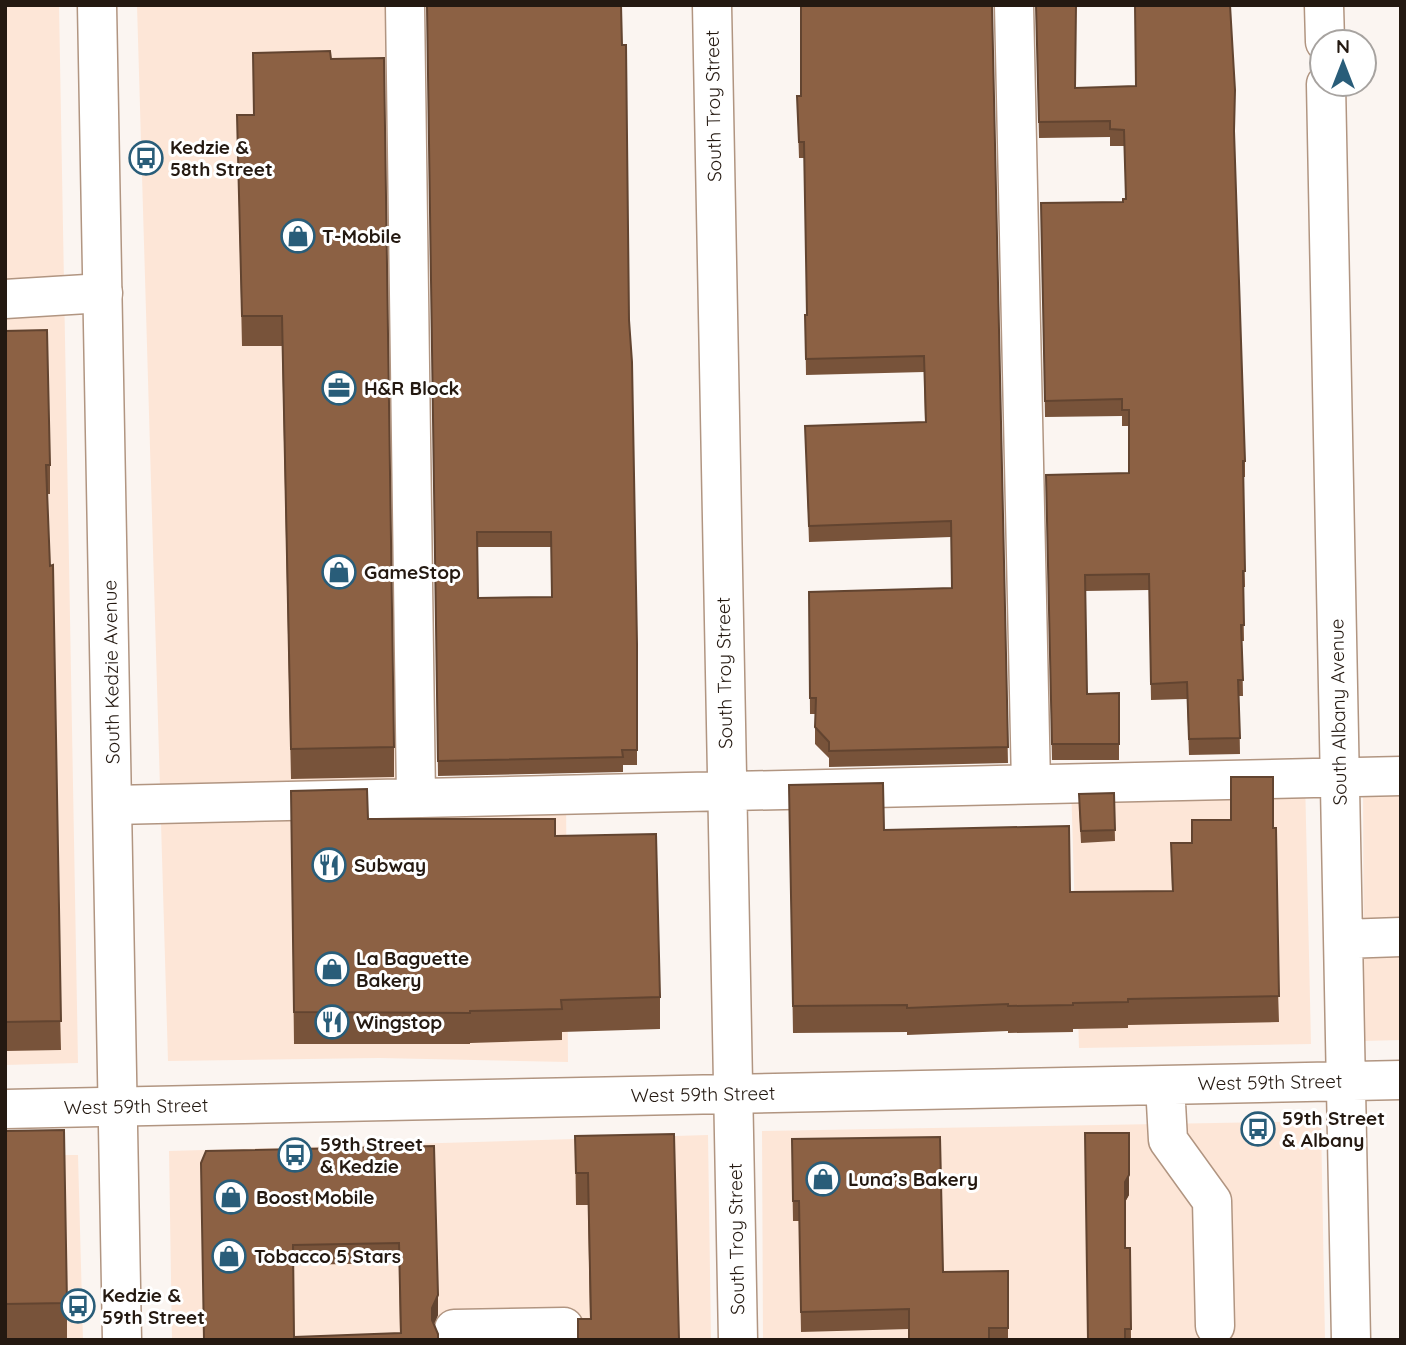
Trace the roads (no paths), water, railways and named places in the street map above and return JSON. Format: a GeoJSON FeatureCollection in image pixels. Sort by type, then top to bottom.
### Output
{"type":"FeatureCollection","features":[{"type":"Feature","properties":{"kind":"street","name":"South Kedzie Avenue"},"geometry":{"type":"LineString","coordinates":[[97,5],[122,1340]]}},
{"type":"Feature","properties":{"kind":"street"},"geometry":{"type":"LineString","coordinates":[[404,5],[416,798]]}},
{"type":"Feature","properties":{"kind":"street","name":"South Troy Street"},"geometry":{"type":"LineString","coordinates":[[712,5],[738,1340]]}},
{"type":"Feature","properties":{"kind":"street"},"geometry":{"type":"LineString","coordinates":[[1014,5],[1031,785]]}},
{"type":"Feature","properties":{"kind":"street"},"geometry":{"type":"LineString","coordinates":[[1324,5],[1325,28]]}},
{"type":"Feature","properties":{"kind":"street","name":"South Albany Avenue"},"geometry":{"type":"LineString","coordinates":[[1326,98],[1351,1340]]}},
{"type":"Feature","properties":{"kind":"street"},"geometry":{"type":"LineString","coordinates":[[5,299],[103,293]]}},
{"type":"Feature","properties":{"kind":"street"},"geometry":{"type":"LineString","coordinates":[[113,805],[1401,776]]}},
{"type":"Feature","properties":{"kind":"street"},"geometry":{"type":"LineString","coordinates":[[1343,939],[1401,937]]}},
{"type":"Feature","properties":{"kind":"street","name":"West 59th Street"},"geometry":{"type":"LineString","coordinates":[[5,1109],[1401,1080]]}},
{"type":"Feature","properties":{"kind":"street"},"geometry":{"type":"LineString","coordinates":[[1165,1084],[1168,1140],[1212,1201],[1215,1326]]}},
{"type":"Feature","properties":{"kind":"street"},"geometry":{"type":"LineString","coordinates":[[454,1340],[454,1329],[564,1327]]}},
{"type":"Feature","properties":{"kind":"place","name":"Kedzie & 58th Street"},"geometry":{"type":"Point","coordinates":[146,158]}},
{"type":"Feature","properties":{"kind":"place","name":"T-Mobile"},"geometry":{"type":"Point","coordinates":[298,236]}},
{"type":"Feature","properties":{"kind":"place","name":"H&R Block"},"geometry":{"type":"Point","coordinates":[339,388]}},
{"type":"Feature","properties":{"kind":"place","name":"GameStop"},"geometry":{"type":"Point","coordinates":[339,572]}},
{"type":"Feature","properties":{"kind":"place","name":"Subway"},"geometry":{"type":"Point","coordinates":[329,865]}},
{"type":"Feature","properties":{"kind":"place","name":"La Baguette Bakery"},"geometry":{"type":"Point","coordinates":[332,969]}},
{"type":"Feature","properties":{"kind":"place","name":"Wingstop"},"geometry":{"type":"Point","coordinates":[332,1022]}},
{"type":"Feature","properties":{"kind":"place","name":"59th Street & Albany"},"geometry":{"type":"Point","coordinates":[1258,1129]}},
{"type":"Feature","properties":{"kind":"place","name":"59th Street & Kedzie"},"geometry":{"type":"Point","coordinates":[295,1155]}},
{"type":"Feature","properties":{"kind":"place","name":"Luna’s Bakery"},"geometry":{"type":"Point","coordinates":[823,1179]}},
{"type":"Feature","properties":{"kind":"place","name":"Boost Mobile"},"geometry":{"type":"Point","coordinates":[231,1197]}},
{"type":"Feature","properties":{"kind":"place","name":"Tobacco 5 Stars"},"geometry":{"type":"Point","coordinates":[229,1256]}},
{"type":"Feature","properties":{"kind":"place","name":"Kedzie & 59th Street"},"geometry":{"type":"Point","coordinates":[78,1306]}}]}
